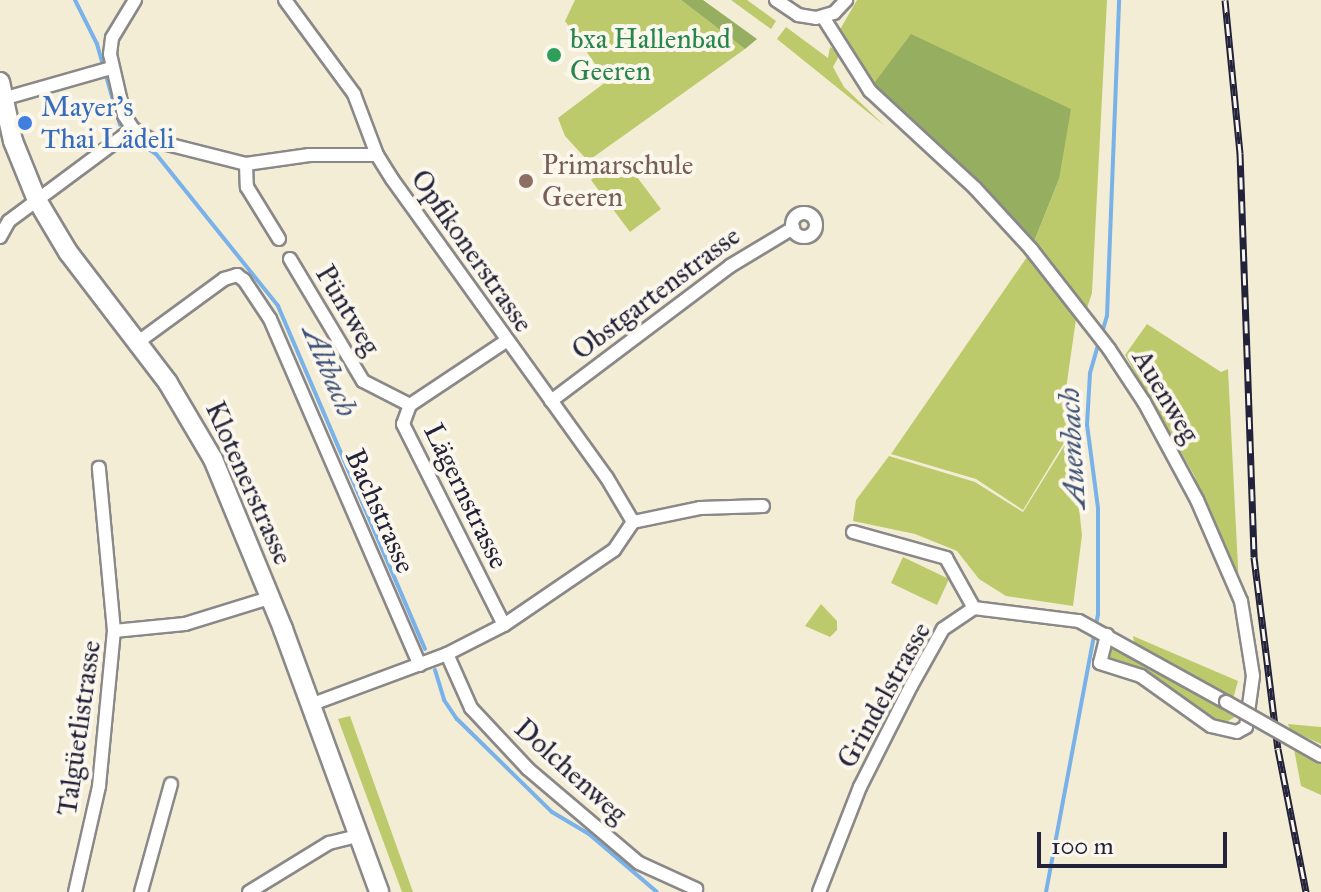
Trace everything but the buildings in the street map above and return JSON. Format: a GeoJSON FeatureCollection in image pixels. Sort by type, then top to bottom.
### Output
{"type":"FeatureCollection","features":[{"type":"Feature","properties":{"kind":"main road","name":"Klotenerstrasse"},"geometry":{"type":"LineString","coordinates":[[1,90],[37,200],[68,252],[138,342],[213,459],[269,598],[379,892]]}},
{"type":"Feature","properties":{"kind":"street"},"geometry":{"type":"LineString","coordinates":[[135,0],[112,38],[106,70],[133,129],[151,140],[246,164],[309,155],[377,155]]}},
{"type":"Feature","properties":{"kind":"street","name":"Opfikonerstrasse"},"geometry":{"type":"LineString","coordinates":[[285,0],[354,94],[377,155],[633,522]]}},
{"type":"Feature","properties":{"kind":"street"},"geometry":{"type":"LineString","coordinates":[[776,0],[798,15],[823,17],[846,0]]}},
{"type":"Feature","properties":{"kind":"street","name":"Auenweg"},"geometry":{"type":"LineString","coordinates":[[823,17],[870,91],[975,188],[1109,349],[1176,460],[1241,601],[1253,676],[1250,720],[1240,732],[1219,729],[1133,672],[1100,663],[1098,630]]}},
{"type":"Feature","properties":{"kind":"street"},"geometry":{"type":"LineString","coordinates":[[1,90],[106,70]]}},
{"type":"Feature","properties":{"kind":"street"},"geometry":{"type":"LineString","coordinates":[[0,237],[9,221],[133,129]]}},
{"type":"Feature","properties":{"kind":"street"},"geometry":{"type":"LineString","coordinates":[[246,164],[247,187],[279,239]]}},
{"type":"Feature","properties":{"kind":"street","name":"Obstgartenstrasse"},"geometry":{"type":"LineString","coordinates":[[551,401],[730,266],[793,228]]}},
{"type":"Feature","properties":{"kind":"street","name":"Püntweg"},"geometry":{"type":"LineString","coordinates":[[290,259],[363,381],[410,405]]}},
{"type":"Feature","properties":{"kind":"street","name":"Bachstrasse"},"geometry":{"type":"LineString","coordinates":[[138,342],[224,279],[237,275],[244,280],[270,319],[420,665]]}},
{"type":"Feature","properties":{"kind":"street","name":"Lägernstrasse"},"geometry":{"type":"LineString","coordinates":[[504,625],[409,443],[403,424],[410,405],[506,341]]}},
{"type":"Feature","properties":{"kind":"street"},"geometry":{"type":"LineString","coordinates":[[99,468],[114,631]]}},
{"type":"Feature","properties":{"kind":"street"},"geometry":{"type":"LineString","coordinates":[[310,705],[447,654],[504,625],[614,550],[633,522],[700,508],[763,506]]}},
{"type":"Feature","properties":{"kind":"street"},"geometry":{"type":"LineString","coordinates":[[853,532],[946,558],[974,608],[998,607],[1098,630],[1321,756]]}},
{"type":"Feature","properties":{"kind":"street","name":"Talgüetlistrasse"},"geometry":{"type":"LineString","coordinates":[[75,892],[101,772],[114,631],[185,624],[269,598]]}},
{"type":"Feature","properties":{"kind":"street","name":"Grindelstrasse"},"geometry":{"type":"LineString","coordinates":[[819,892],[860,787],[911,686],[943,629],[974,608]]}},
{"type":"Feature","properties":{"kind":"street","name":"Dolchenweg"},"geometry":{"type":"LineString","coordinates":[[447,654],[471,708],[528,769],[639,863],[696,889]]}},
{"type":"Feature","properties":{"kind":"street"},"geometry":{"type":"LineString","coordinates":[[141,892],[171,784]]}},
{"type":"Feature","properties":{"kind":"street"},"geometry":{"type":"LineString","coordinates":[[249,892],[329,843],[357,836]]}},
{"type":"Feature","properties":{"kind":"green space"},"geometry":{"type":"Polygon","coordinates":[[[575,0],[681,0],[745,49],[588,161],[565,136],[558,118],[607,81],[565,21],[575,0]]]}},
{"type":"Feature","properties":{"kind":"green space"},"geometry":{"type":"Polygon","coordinates":[[[681,0],[703,0],[757,39],[745,49],[681,0]]]}},
{"type":"Feature","properties":{"kind":"green space"},"geometry":{"type":"Polygon","coordinates":[[[731,0],[747,0],[776,21],[771,29],[731,0]]]}},
{"type":"Feature","properties":{"kind":"green space"},"geometry":{"type":"Polygon","coordinates":[[[857,0],[1107,0],[1092,293],[1086,311],[1033,244],[1059,179],[872,86],[838,33],[857,0]]]}},
{"type":"Feature","properties":{"kind":"green space"},"geometry":{"type":"Polygon","coordinates":[[[786,27],[828,58],[830,47],[836,51],[839,56],[833,67],[844,87],[885,126],[777,39],[786,27]]]}},
{"type":"Feature","properties":{"kind":"green space"},"geometry":{"type":"Polygon","coordinates":[[[911,34],[1071,109],[1059,179],[1033,244],[956,162],[872,86],[911,34]]]}},
{"type":"Feature","properties":{"kind":"green space"},"geometry":{"type":"Polygon","coordinates":[[[622,157],[661,209],[630,232],[591,180],[622,157]]]}},
{"type":"Feature","properties":{"kind":"green space"},"geometry":{"type":"Polygon","coordinates":[[[1027,257],[1076,319],[1065,396],[1070,433],[1023,510],[976,479],[891,454],[1027,257]]]}},
{"type":"Feature","properties":{"kind":"green space"},"geometry":{"type":"Polygon","coordinates":[[[1147,324],[1221,372],[1228,369],[1239,587],[1194,475],[1125,355],[1147,324]]]}},
{"type":"Feature","properties":{"kind":"green space"},"geometry":{"type":"Polygon","coordinates":[[[1071,435],[1082,535],[1073,606],[1006,596],[979,579],[957,551],[915,534],[853,521],[856,500],[889,456],[975,482],[1023,512],[1071,435]]]}},
{"type":"Feature","properties":{"kind":"green space"},"geometry":{"type":"Polygon","coordinates":[[[903,557],[949,579],[937,605],[891,583],[903,557]]]}},
{"type":"Feature","properties":{"kind":"green space"},"geometry":{"type":"Polygon","coordinates":[[[821,604],[837,621],[837,630],[830,637],[805,626],[821,604]]]}},
{"type":"Feature","properties":{"kind":"green space"},"geometry":{"type":"Polygon","coordinates":[[[1133,636],[1238,681],[1233,699],[1134,642],[1133,636]]]}},
{"type":"Feature","properties":{"kind":"green space"},"geometry":{"type":"Polygon","coordinates":[[[1111,645],[1235,717],[1221,725],[1196,714],[1144,674],[1106,656],[1111,645]]]}},
{"type":"Feature","properties":{"kind":"green space"},"geometry":{"type":"Polygon","coordinates":[[[350,716],[413,892],[402,892],[338,719],[350,716]]]}},
{"type":"Feature","properties":{"kind":"green space"},"geometry":{"type":"Polygon","coordinates":[[[1288,724],[1321,727],[1321,744],[1290,730],[1288,724]]]}},
{"type":"Feature","properties":{"kind":"green space"},"geometry":{"type":"Polygon","coordinates":[[[1294,749],[1321,764],[1321,795],[1301,786],[1294,749]]]}},
{"type":"Feature","properties":{"kind":"waterway","name":"Altbach"},"geometry":{"type":"LineString","coordinates":[[75,0],[97,44],[120,125]]}},
{"type":"Feature","properties":{"kind":"waterway","name":"Auenbach"},"geometry":{"type":"LineString","coordinates":[[1102,333],[1107,316],[1119,0]]}},
{"type":"Feature","properties":{"kind":"waterway","name":"Altbach"},"geometry":{"type":"LineString","coordinates":[[141,144],[156,154],[278,306],[425,649]]}},
{"type":"Feature","properties":{"kind":"waterway","name":"Auenbach"},"geometry":{"type":"LineString","coordinates":[[1046,892],[1098,614],[1098,508],[1087,425],[1090,373],[1099,341]]}},
{"type":"Feature","properties":{"kind":"waterway","name":"Altbach"},"geometry":{"type":"LineString","coordinates":[[435,670],[444,700],[457,719],[552,812],[589,834],[657,892]]}},
{"type":"Feature","properties":{"kind":"railway"},"geometry":{"type":"LineString","coordinates":[[1225,0],[1240,153],[1254,557],[1278,749],[1306,892]]}},
{"type":"Feature","properties":{"kind":"place","name":"bxa Hallenbad Geeren"},"geometry":{"type":"Point","coordinates":[554,55]}},
{"type":"Feature","properties":{"kind":"place","name":"Mayer's Thai Lädeli"},"geometry":{"type":"Point","coordinates":[25,123]}},
{"type":"Feature","properties":{"kind":"place","name":"Primarschule Geeren"},"geometry":{"type":"Point","coordinates":[526,181]}}]}
